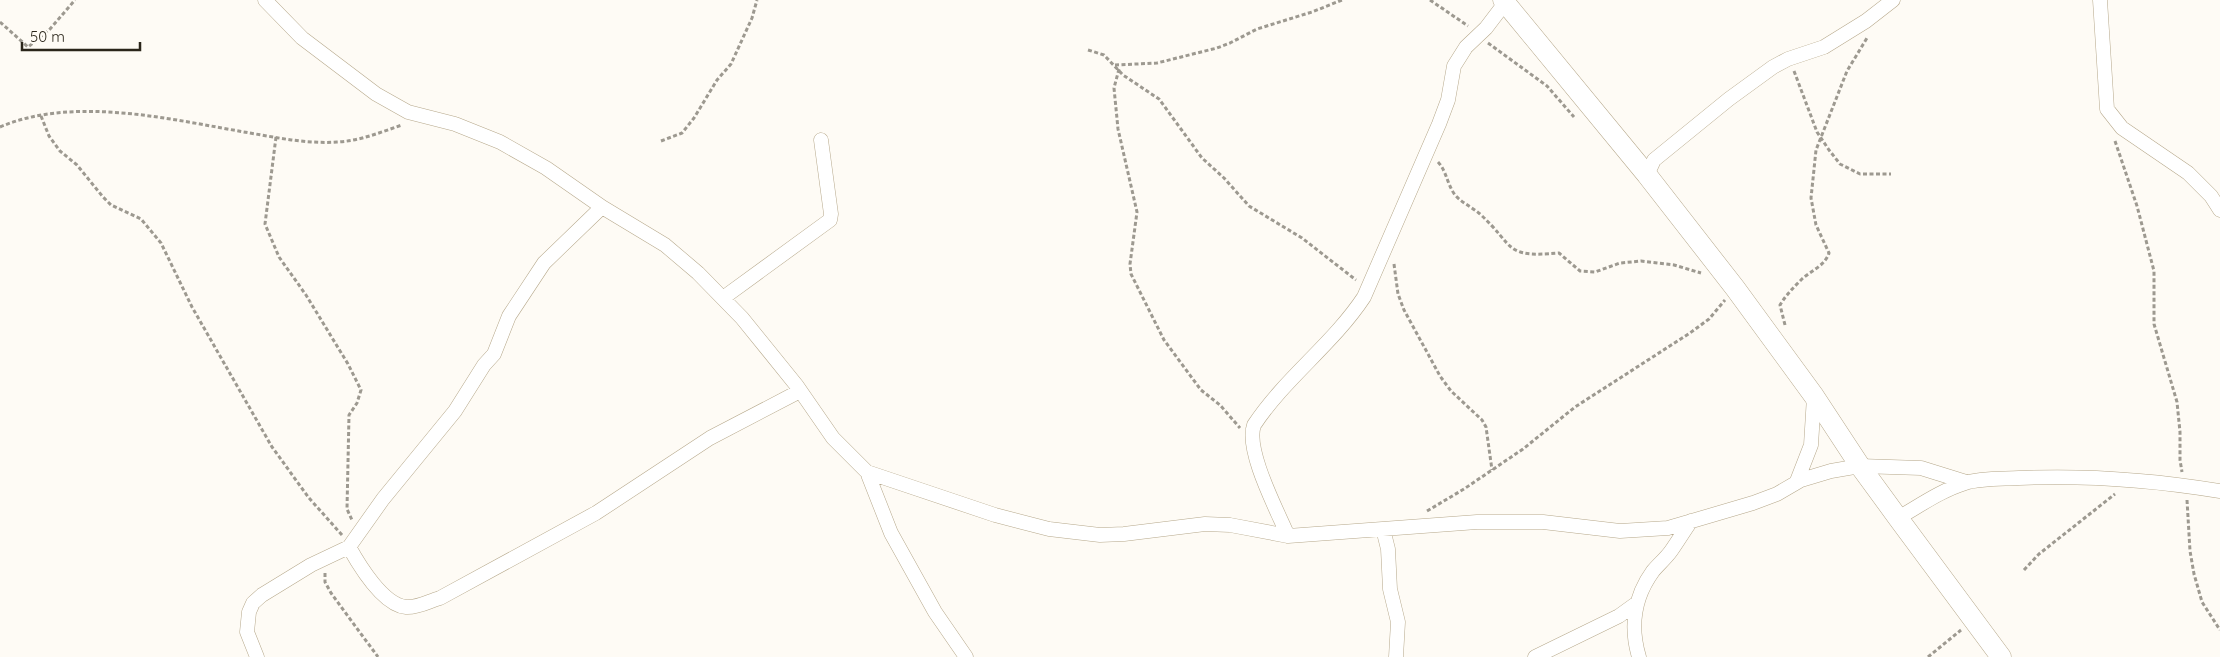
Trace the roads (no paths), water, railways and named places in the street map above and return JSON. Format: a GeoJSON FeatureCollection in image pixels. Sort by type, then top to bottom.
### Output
{"type":"FeatureCollection","features":[{"type":"Feature","properties":{"kind":"street"},"geometry":{"type":"LineString","coordinates":[[265,0],[302,38],[362,84],[408,112],[455,124],[500,142],[546,168],[602,208],[665,245],[724,298],[800,391],[833,438],[867,472],[891,533],[935,612],[966,657]]}},
{"type":"Feature","properties":{"kind":"street"},"geometry":{"type":"LineString","coordinates":[[1647,175],[1654,160],[1729,99],[1773,67],[1824,48],[1866,21],[1893,0]]}},
{"type":"Feature","properties":{"kind":"street"},"geometry":{"type":"LineString","coordinates":[[2100,0],[2107,109],[2122,128],[2188,174],[2212,196],[2220,210]]}},
{"type":"Feature","properties":{"kind":"street"},"geometry":{"type":"LineString","coordinates":[[1288,536],[1257,460],[1251,434],[1259,418],[1303,366],[1355,310],[1367,291],[1413,183],[1429,151],[1448,100],[1454,66],[1466,47],[1479,35],[1504,1],[1647,175],[1735,288],[1814,396],[1860,466],[2001,657]]}},
{"type":"Feature","properties":{"kind":"street"},"geometry":{"type":"LineString","coordinates":[[724,298],[830,220],[821,140]]}},
{"type":"Feature","properties":{"kind":"street"},"geometry":{"type":"LineString","coordinates":[[257,657],[247,632],[249,612],[253,604],[262,595],[353,542],[383,499],[455,411],[484,365],[494,354],[509,316],[544,263],[602,208]]}},
{"type":"Feature","properties":{"kind":"street"},"geometry":{"type":"LineString","coordinates":[[353,542],[361,568],[383,593],[397,604],[405,607],[414,606],[440,598],[596,513],[710,438],[800,391]]}},
{"type":"Feature","properties":{"kind":"street"},"geometry":{"type":"LineString","coordinates":[[1797,482],[1811,446],[1814,396]]}},
{"type":"Feature","properties":{"kind":"street"},"geometry":{"type":"LineString","coordinates":[[867,472],[995,515],[1078,534],[1124,534],[1204,524],[1230,525],[1288,536],[1477,522],[1543,522],[1620,531],[1668,528],[1777,494],[1797,482],[1831,471],[1860,466],[1921,468],[1966,482],[2048,476],[2090,476],[2183,485],[2220,491]]}},
{"type":"Feature","properties":{"kind":"street"},"geometry":{"type":"LineString","coordinates":[[1898,518],[1966,482]]}},
{"type":"Feature","properties":{"kind":"street"},"geometry":{"type":"LineString","coordinates":[[1639,657],[1634,640],[1633,626],[1637,603],[1644,585],[1671,552],[1691,521]]}},
{"type":"Feature","properties":{"kind":"street"},"geometry":{"type":"LineString","coordinates":[[1383,529],[1388,549],[1390,589],[1398,622],[1396,657]]}},
{"type":"Feature","properties":{"kind":"street"},"geometry":{"type":"LineString","coordinates":[[1537,657],[1619,616],[1637,603]]}}]}
